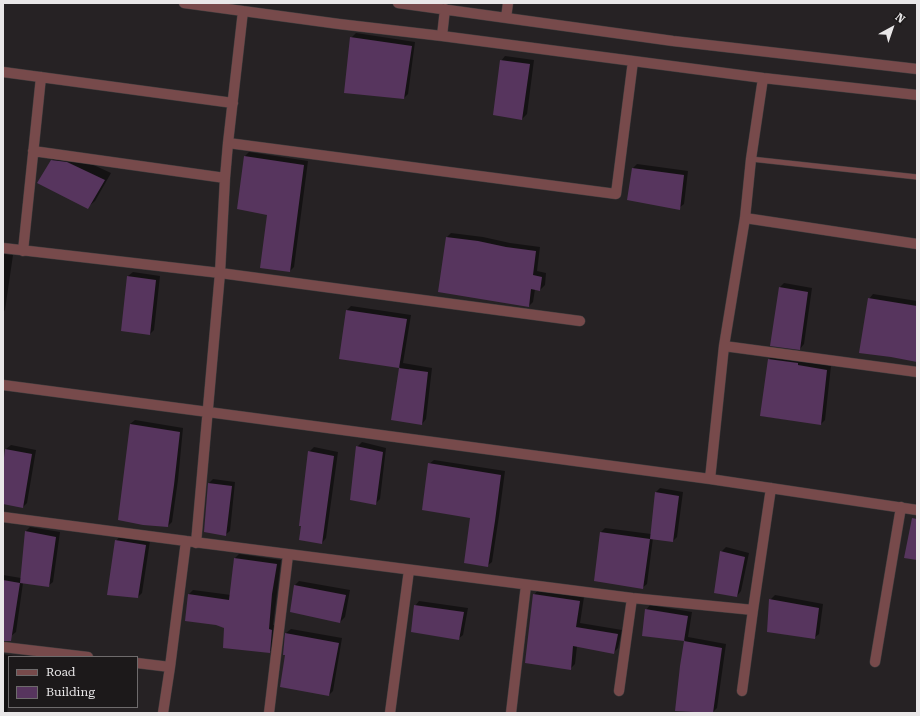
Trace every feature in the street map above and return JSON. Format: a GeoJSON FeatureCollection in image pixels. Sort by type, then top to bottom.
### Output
{"type":"FeatureCollection","features":[{"type":"Feature","properties":{"kind":"street"},"geometry":{"type":"LineString","coordinates":[[184,3],[763,78],[917,95]]}},
{"type":"Feature","properties":{"kind":"street"},"geometry":{"type":"LineString","coordinates":[[398,3],[673,41],[917,69]]}},
{"type":"Feature","properties":{"kind":"street"},"geometry":{"type":"LineString","coordinates":[[506,18],[508,3]]}},
{"type":"Feature","properties":{"kind":"street"},"geometry":{"type":"LineString","coordinates":[[442,36],[445,9]]}},
{"type":"Feature","properties":{"kind":"street"},"geometry":{"type":"LineString","coordinates":[[163,713],[191,542],[208,412],[220,273],[228,143],[243,11]]}},
{"type":"Feature","properties":{"kind":"street"},"geometry":{"type":"LineString","coordinates":[[228,143],[616,194],[634,61]]}},
{"type":"Feature","properties":{"kind":"street"},"geometry":{"type":"LineString","coordinates":[[3,72],[233,103]]}},
{"type":"Feature","properties":{"kind":"street"},"geometry":{"type":"LineString","coordinates":[[23,251],[41,77]]}},
{"type":"Feature","properties":{"kind":"street"},"geometry":{"type":"LineString","coordinates":[[710,479],[724,346],[745,218],[751,159],[763,78]]}},
{"type":"Feature","properties":{"kind":"street"},"geometry":{"type":"LineString","coordinates":[[33,151],[225,178]]}},
{"type":"Feature","properties":{"kind":"street"},"geometry":{"type":"LineString","coordinates":[[745,218],[917,244]]}},
{"type":"Feature","properties":{"kind":"street"},"geometry":{"type":"LineString","coordinates":[[3,248],[220,273],[580,321]]}},
{"type":"Feature","properties":{"kind":"street"},"geometry":{"type":"LineString","coordinates":[[724,346],[917,372]]}},
{"type":"Feature","properties":{"kind":"street"},"geometry":{"type":"LineString","coordinates":[[3,385],[710,479],[917,510]]}},
{"type":"Feature","properties":{"kind":"street"},"geometry":{"type":"LineString","coordinates":[[742,691],[771,488]]}},
{"type":"Feature","properties":{"kind":"street"},"geometry":{"type":"LineString","coordinates":[[875,662],[901,507]]}},
{"type":"Feature","properties":{"kind":"street"},"geometry":{"type":"LineString","coordinates":[[3,517],[526,585],[632,598],[753,610]]}},
{"type":"Feature","properties":{"kind":"street"},"geometry":{"type":"LineString","coordinates":[[269,713],[288,555]]}},
{"type":"Feature","properties":{"kind":"street"},"geometry":{"type":"LineString","coordinates":[[390,713],[409,570]]}},
{"type":"Feature","properties":{"kind":"street"},"geometry":{"type":"LineString","coordinates":[[511,713],[526,585]]}},
{"type":"Feature","properties":{"kind":"street"},"geometry":{"type":"LineString","coordinates":[[619,691],[632,598]]}},
{"type":"Feature","properties":{"kind":"street"},"geometry":{"type":"LineString","coordinates":[[3,647],[80,656]]}},
{"type":"Feature","properties":{"kind":"street"},"geometry":{"type":"LineString","coordinates":[[138,663],[170,667]]}},
{"type":"Feature","properties":{"kind":"lane"},"geometry":{"type":"LineString","coordinates":[[751,159],[917,177]]}},
{"type":"Feature","properties":{"kind":"building"},"geometry":{"type":"Polygon","coordinates":[[[350,37],[412,46],[404,99],[344,93],[350,37]]]}},
{"type":"Feature","properties":{"kind":"building"},"geometry":{"type":"Polygon","coordinates":[[[500,60],[530,64],[522,120],[493,115],[500,60]]]}},
{"type":"Feature","properties":{"kind":"building"},"geometry":{"type":"Polygon","coordinates":[[[244,156],[304,165],[290,272],[260,268],[267,215],[237,209],[244,156]]]}},
{"type":"Feature","properties":{"kind":"building"},"geometry":{"type":"Polygon","coordinates":[[[51,160],[67,162],[105,180],[88,209],[37,183],[51,160]]]}},
{"type":"Feature","properties":{"kind":"building"},"geometry":{"type":"Polygon","coordinates":[[[632,168],[684,175],[680,210],[627,200],[632,168]]]}},
{"type":"Feature","properties":{"kind":"building"},"geometry":{"type":"Polygon","coordinates":[[[446,237],[536,251],[533,275],[542,277],[540,291],[531,289],[529,307],[438,292],[446,237]]]}},
{"type":"Feature","properties":{"kind":"building"},"geometry":{"type":"Polygon","coordinates":[[[127,276],[156,280],[150,335],[121,331],[127,276]]]}},
{"type":"Feature","properties":{"kind":"building"},"geometry":{"type":"Polygon","coordinates":[[[779,287],[808,292],[800,350],[770,346],[779,287]]]}},
{"type":"Feature","properties":{"kind":"building"},"geometry":{"type":"Polygon","coordinates":[[[868,298],[917,306],[917,362],[859,353],[868,298]]]}},
{"type":"Feature","properties":{"kind":"building"},"geometry":{"type":"Polygon","coordinates":[[[346,310],[407,319],[399,368],[339,359],[346,310]]]}},
{"type":"Feature","properties":{"kind":"building"},"geometry":{"type":"Polygon","coordinates":[[[768,359],[798,363],[798,365],[827,370],[821,425],[760,416],[768,359]]]}},
{"type":"Feature","properties":{"kind":"building"},"geometry":{"type":"Polygon","coordinates":[[[399,368],[428,372],[422,425],[391,420],[399,368]]]}},
{"type":"Feature","properties":{"kind":"building"},"geometry":{"type":"Polygon","coordinates":[[[130,424],[180,432],[168,527],[143,525],[118,520],[130,424]]]}},
{"type":"Feature","properties":{"kind":"building"},"geometry":{"type":"Polygon","coordinates":[[[356,446],[383,452],[376,505],[350,500],[356,446]]]}},
{"type":"Feature","properties":{"kind":"building"},"geometry":{"type":"Polygon","coordinates":[[[5,449],[32,454],[23,508],[3,504],[3,466],[5,449]]]}},
{"type":"Feature","properties":{"kind":"building"},"geometry":{"type":"Polygon","coordinates":[[[308,451],[334,456],[322,544],[299,540],[301,526],[299,526],[308,451]]]}},
{"type":"Feature","properties":{"kind":"building"},"geometry":{"type":"Polygon","coordinates":[[[428,463],[501,475],[488,567],[464,563],[470,518],[422,510],[428,463]]]}},
{"type":"Feature","properties":{"kind":"building"},"geometry":{"type":"Polygon","coordinates":[[[208,483],[232,486],[226,536],[204,532],[208,483]]]}},
{"type":"Feature","properties":{"kind":"building"},"geometry":{"type":"Polygon","coordinates":[[[655,492],[679,496],[673,542],[650,539],[655,492]]]}},
{"type":"Feature","properties":{"kind":"building"},"geometry":{"type":"Polygon","coordinates":[[[912,518],[917,519],[917,560],[904,558],[912,518]]]}},
{"type":"Feature","properties":{"kind":"building"},"geometry":{"type":"Polygon","coordinates":[[[25,531],[56,537],[49,587],[20,583],[25,531]]]}},
{"type":"Feature","properties":{"kind":"building"},"geometry":{"type":"Polygon","coordinates":[[[600,532],[650,539],[643,589],[594,581],[600,532]]]}},
{"type":"Feature","properties":{"kind":"building"},"geometry":{"type":"Polygon","coordinates":[[[115,540],[146,545],[138,598],[107,595],[115,540]]]}},
{"type":"Feature","properties":{"kind":"building"},"geometry":{"type":"Polygon","coordinates":[[[720,551],[745,557],[737,597],[714,593],[720,551]]]}},
{"type":"Feature","properties":{"kind":"building"},"geometry":{"type":"Polygon","coordinates":[[[234,558],[277,564],[272,594],[269,629],[272,630],[270,653],[223,648],[224,628],[216,625],[185,621],[188,594],[229,600],[234,558]]]}},
{"type":"Feature","properties":{"kind":"building"},"geometry":{"type":"Polygon","coordinates":[[[3,580],[20,583],[11,641],[3,641],[3,580]]]}},
{"type":"Feature","properties":{"kind":"building"},"geometry":{"type":"Polygon","coordinates":[[[294,585],[346,595],[340,623],[290,612],[294,585]]]}},
{"type":"Feature","properties":{"kind":"building"},"geometry":{"type":"Polygon","coordinates":[[[533,594],[580,601],[576,627],[618,634],[614,654],[573,646],[571,670],[525,663],[533,594]]]}},
{"type":"Feature","properties":{"kind":"building"},"geometry":{"type":"Polygon","coordinates":[[[769,599],[819,608],[815,639],[767,632],[769,599]]]}},
{"type":"Feature","properties":{"kind":"building"},"geometry":{"type":"Polygon","coordinates":[[[414,605],[464,612],[459,640],[411,632],[414,605]]]}},
{"type":"Feature","properties":{"kind":"building"},"geometry":{"type":"Polygon","coordinates":[[[645,609],[688,616],[684,641],[642,636],[645,609]]]}},
{"type":"Feature","properties":{"kind":"building"},"geometry":{"type":"Polygon","coordinates":[[[285,633],[339,643],[329,696],[280,687],[285,655],[283,655],[285,633]]]}},
{"type":"Feature","properties":{"kind":"building"},"geometry":{"type":"Polygon","coordinates":[[[684,641],[722,648],[713,713],[675,711],[684,641]]]}}]}
